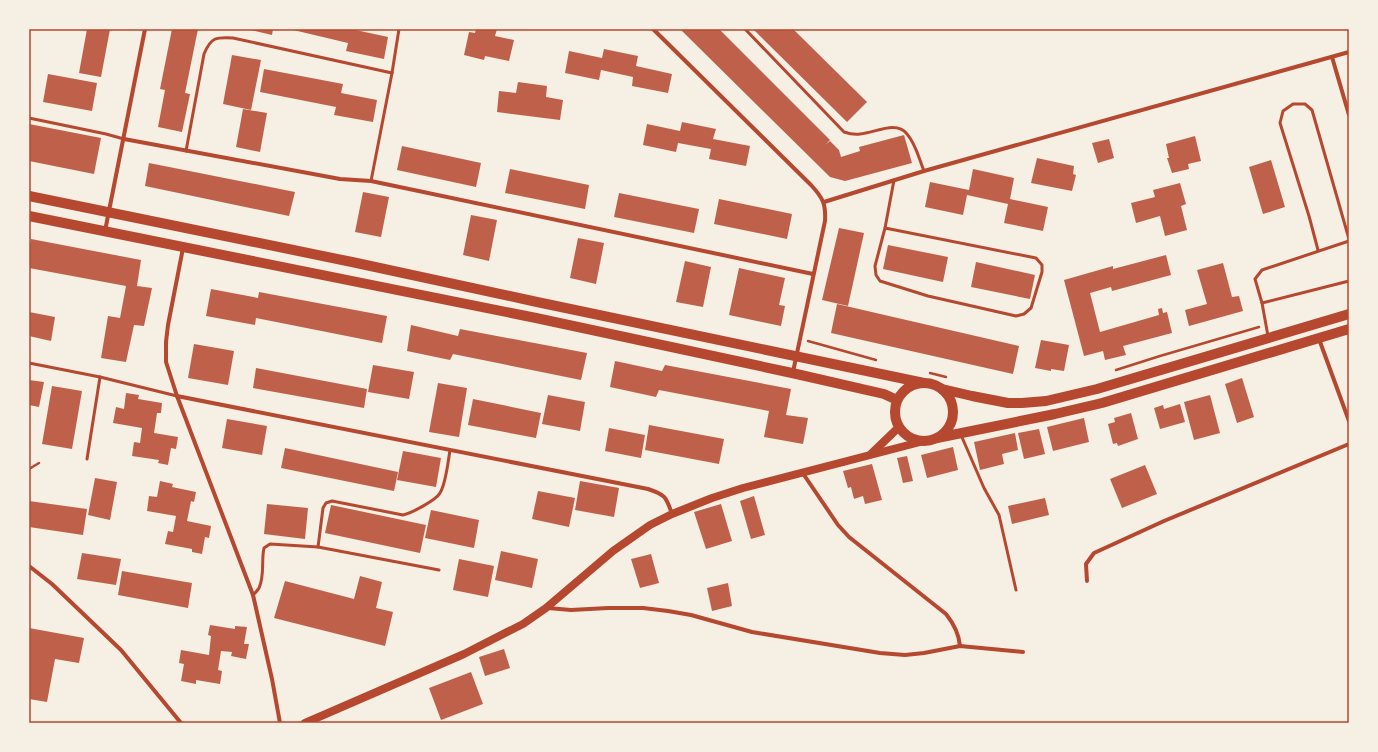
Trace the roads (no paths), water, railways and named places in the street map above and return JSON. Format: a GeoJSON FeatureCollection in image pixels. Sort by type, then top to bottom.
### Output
{"type":"FeatureCollection","features":[{"type":"Feature","properties":{"kind":"main road"},"geometry":{"type":"LineString","coordinates":[[29,196],[934,384],[942,389],[948,396],[952,405],[953,415],[948,428],[937,438]]}},
{"type":"Feature","properties":{"kind":"main road"},"geometry":{"type":"LineString","coordinates":[[29,216],[536,318],[792,373],[884,394],[897,400]]}},
{"type":"Feature","properties":{"kind":"main road"},"geometry":{"type":"LineString","coordinates":[[942,389],[1008,403],[1022,404],[1040,402],[1097,389],[1349,314]]}},
{"type":"Feature","properties":{"kind":"main road"},"geometry":{"type":"LineString","coordinates":[[305,723],[464,654],[523,624],[546,608],[613,551],[650,526],[672,514],[718,496],[802,472],[924,441],[1102,403],[1349,329]]}},
{"type":"Feature","properties":{"kind":"main road"},"geometry":{"type":"LineString","coordinates":[[924,383],[908,387],[897,400],[895,409],[899,426],[905,434],[914,439],[924,441]]}},
{"type":"Feature","properties":{"kind":"main road"},"geometry":{"type":"LineString","coordinates":[[870,455],[899,426]]}},
{"type":"Feature","properties":{"kind":"street"},"geometry":{"type":"LineString","coordinates":[[105,232],[145,29]]}},
{"type":"Feature","properties":{"kind":"street"},"geometry":{"type":"LineString","coordinates":[[653,29],[811,185],[824,202],[826,221],[792,373]]}},
{"type":"Feature","properties":{"kind":"street"},"geometry":{"type":"LineString","coordinates":[[824,202],[924,171],[1349,52]]}},
{"type":"Feature","properties":{"kind":"street"},"geometry":{"type":"LineString","coordinates":[[1332,57],[1349,115]]}},
{"type":"Feature","properties":{"kind":"street"},"geometry":{"type":"LineString","coordinates":[[124,139],[340,179],[371,181],[813,274]]}},
{"type":"Feature","properties":{"kind":"street"},"geometry":{"type":"LineString","coordinates":[[183,248],[168,325],[166,362],[177,396],[253,595],[280,723]]}},
{"type":"Feature","properties":{"kind":"street"},"geometry":{"type":"LineString","coordinates":[[1319,338],[1349,421]]}},
{"type":"Feature","properties":{"kind":"street"},"geometry":{"type":"LineString","coordinates":[[177,396],[648,489],[660,493],[666,498],[672,514]]}},
{"type":"Feature","properties":{"kind":"street"},"geometry":{"type":"LineString","coordinates":[[1087,581],[1086,564],[1094,552],[1164,521],[1349,444]]}},
{"type":"Feature","properties":{"kind":"street"},"geometry":{"type":"LineString","coordinates":[[802,472],[838,525],[849,537],[946,614],[956,630],[960,646]]}},
{"type":"Feature","properties":{"kind":"street"},"geometry":{"type":"LineString","coordinates":[[29,566],[52,584],[121,650],[181,723]]}},
{"type":"Feature","properties":{"kind":"street"},"geometry":{"type":"LineString","coordinates":[[546,608],[571,610],[643,608],[668,611],[691,615],[752,632],[905,655],[960,646],[1023,652]]}},
{"type":"Feature","properties":{"kind":"lane"},"geometry":{"type":"LineString","coordinates":[[371,181],[399,29]]}},
{"type":"Feature","properties":{"kind":"lane"},"geometry":{"type":"LineString","coordinates":[[745,29],[844,132],[862,134],[892,128],[901,128],[914,144],[924,171]]}},
{"type":"Feature","properties":{"kind":"lane"},"geometry":{"type":"LineString","coordinates":[[186,151],[204,54],[208,45],[214,39],[222,37],[233,38],[392,73]]}},
{"type":"Feature","properties":{"kind":"lane"},"geometry":{"type":"LineString","coordinates":[[1269,338],[1262,303],[1255,279],[1262,270],[1349,240],[1312,110],[1305,104],[1293,104],[1283,111],[1280,123],[1318,250]]}},
{"type":"Feature","properties":{"kind":"lane"},"geometry":{"type":"LineString","coordinates":[[29,118],[124,139]]}},
{"type":"Feature","properties":{"kind":"lane"},"geometry":{"type":"LineString","coordinates":[[885,228],[1036,258],[1042,265],[1042,272],[1031,308],[1024,314],[1016,316],[928,296],[880,281],[876,275],[875,266],[885,228],[894,180]]}},
{"type":"Feature","properties":{"kind":"lane"},"geometry":{"type":"LineString","coordinates":[[1262,303],[1349,281]]}},
{"type":"Feature","properties":{"kind":"lane"},"geometry":{"type":"LineString","coordinates":[[29,363],[100,377],[177,396]]}},
{"type":"Feature","properties":{"kind":"lane"},"geometry":{"type":"LineString","coordinates":[[87,459],[100,377]]}},
{"type":"Feature","properties":{"kind":"lane"},"geometry":{"type":"LineString","coordinates":[[961,433],[984,488],[999,515],[1016,590]]}},
{"type":"Feature","properties":{"kind":"lane"},"geometry":{"type":"LineString","coordinates":[[318,547],[323,508],[326,503],[332,501],[403,515],[410,513],[440,494],[450,450]]}},
{"type":"Feature","properties":{"kind":"lane"},"geometry":{"type":"LineString","coordinates":[[253,595],[259,588],[262,575],[262,555],[264,548],[270,544],[318,547],[439,570]]}}]}
